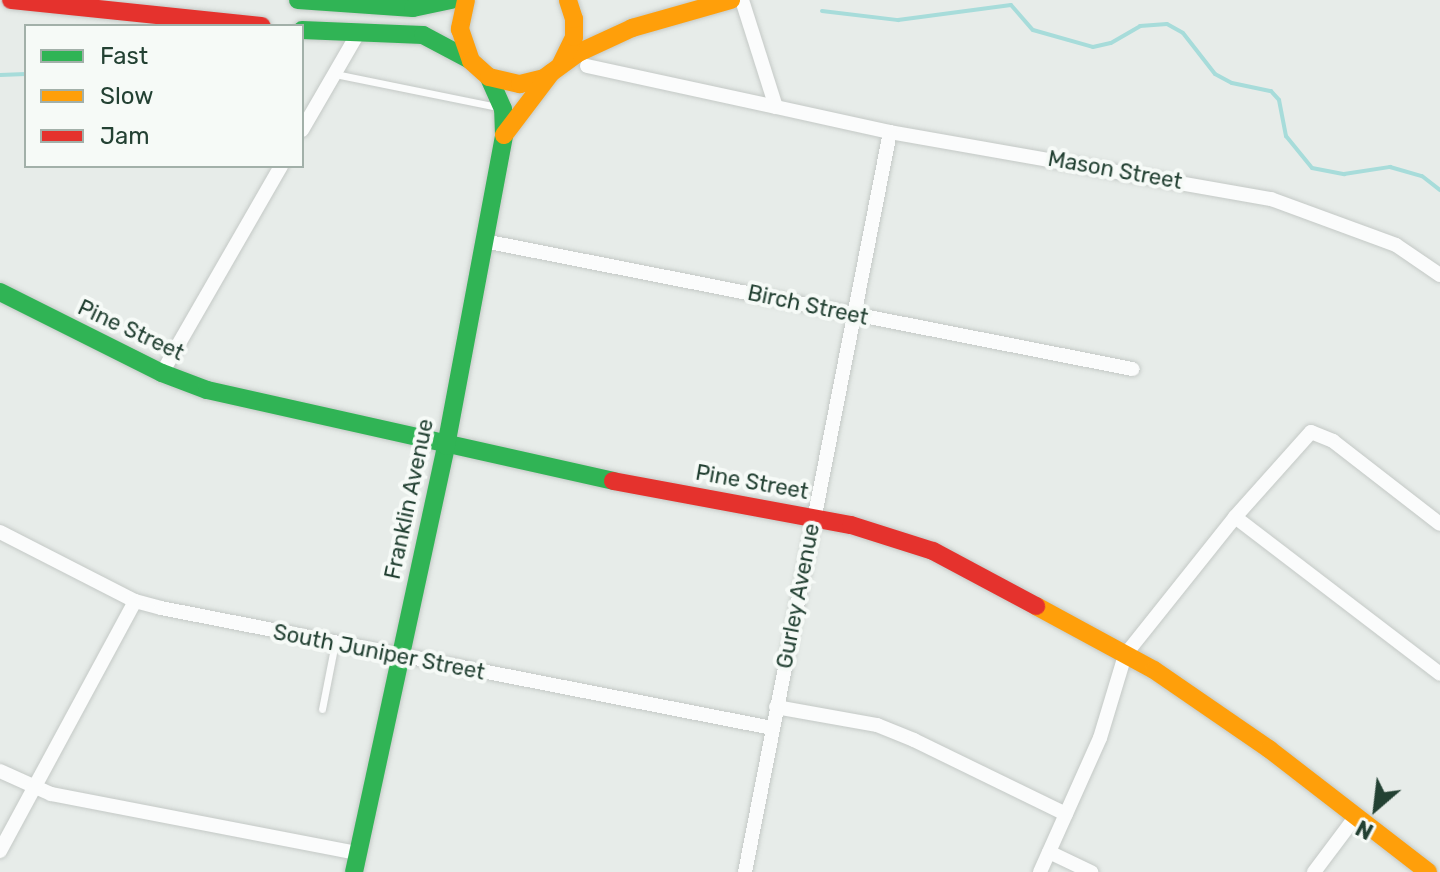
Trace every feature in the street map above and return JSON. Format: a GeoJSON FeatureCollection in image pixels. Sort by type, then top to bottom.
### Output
{"type":"FeatureCollection","features":[{"type":"Feature","properties":{"kind":"street"},"geometry":{"type":"LineString","coordinates":[[11,0],[243,24]]}},
{"type":"Feature","properties":{"kind":"street"},"geometry":{"type":"LineString","coordinates":[[298,0],[413,8],[452,0]]}},
{"type":"Feature","properties":{"kind":"street"},"geometry":{"type":"LineString","coordinates":[[466,0],[460,29],[471,61]]}},
{"type":"Feature","properties":{"kind":"street"},"geometry":{"type":"LineString","coordinates":[[554,71],[568,54],[574,37],[574,19],[568,0]]}},
{"type":"Feature","properties":{"kind":"street"},"geometry":{"type":"LineString","coordinates":[[304,30],[357,35],[423,35],[443,43],[489,77],[520,84],[554,71],[578,53],[632,28],[731,0]]}},
{"type":"Feature","properties":{"kind":"street"},"geometry":{"type":"LineString","coordinates":[[742,0],[776,107]]}},
{"type":"Feature","properties":{"kind":"street"},"geometry":{"type":"LineString","coordinates":[[304,127],[357,35]]}},
{"type":"Feature","properties":{"kind":"street","name":"Mason Street"},"geometry":{"type":"LineString","coordinates":[[587,66],[890,132],[1271,199],[1396,245],[1440,275]]}},
{"type":"Feature","properties":{"kind":"street","name":"Franklin Avenue"},"geometry":{"type":"LineString","coordinates":[[504,135],[554,71]]}},
{"type":"Feature","properties":{"kind":"street","name":"Franklin Avenue"},"geometry":{"type":"LineString","coordinates":[[356,863],[446,446],[504,135],[503,109],[489,77]]}},
{"type":"Feature","properties":{"kind":"street","name":"Gurley Avenue"},"geometry":{"type":"LineString","coordinates":[[745,872],[890,132]]}},
{"type":"Feature","properties":{"kind":"street"},"geometry":{"type":"LineString","coordinates":[[162,373],[280,168]]}},
{"type":"Feature","properties":{"kind":"street","name":"Birch Street"},"geometry":{"type":"LineString","coordinates":[[484,241],[1132,369]]}},
{"type":"Feature","properties":{"kind":"street","name":"Pine Street"},"geometry":{"type":"LineString","coordinates":[[0,292],[162,373],[255,404],[595,478],[813,517],[888,534],[933,551],[1154,670],[1269,749],[1428,872]]}},
{"type":"Feature","properties":{"kind":"street"},"geometry":{"type":"LineString","coordinates":[[1040,872],[1100,738],[1125,655],[1235,517],[1311,432],[1333,441],[1440,524]]}},
{"type":"Feature","properties":{"kind":"street"},"geometry":{"type":"LineString","coordinates":[[1235,517],[1440,674]]}},
{"type":"Feature","properties":{"kind":"street","name":"South Juniper Street"},"geometry":{"type":"LineString","coordinates":[[0,532],[135,601],[772,728]]}},
{"type":"Feature","properties":{"kind":"street"},"geometry":{"type":"LineString","coordinates":[[0,851],[135,601]]}},
{"type":"Feature","properties":{"kind":"street"},"geometry":{"type":"LineString","coordinates":[[776,707],[877,725],[1066,814]]}},
{"type":"Feature","properties":{"kind":"street"},"geometry":{"type":"LineString","coordinates":[[0,771],[33,788],[356,863]]}},
{"type":"Feature","properties":{"kind":"street"},"geometry":{"type":"LineString","coordinates":[[1314,872],[1356,816]]}},
{"type":"Feature","properties":{"kind":"street"},"geometry":{"type":"LineString","coordinates":[[1049,852],[1091,872]]}},
{"type":"Feature","properties":{"kind":"lane"},"geometry":{"type":"LineString","coordinates":[[335,74],[503,109]]}},
{"type":"Feature","properties":{"kind":"lane"},"geometry":{"type":"LineString","coordinates":[[322,709],[335,643]]}},
{"type":"Feature","properties":{"kind":"waterway"},"geometry":{"type":"LineString","coordinates":[[822,11],[898,20],[1011,5],[1033,30],[1093,47],[1111,43],[1140,26],[1167,24],[1183,33],[1215,74],[1232,83],[1271,91],[1279,100],[1286,136],[1312,168],[1344,174],[1390,167],[1422,176],[1440,190]]}},
{"type":"Feature","properties":{"kind":"waterway"},"geometry":{"type":"LineString","coordinates":[[0,75],[24,74]]}},
{"type":"Feature","properties":{"kind":"traffic: fast"},"geometry":{"type":"LineString","coordinates":[[298,0],[413,8],[452,0]]}},
{"type":"Feature","properties":{"kind":"traffic: fast"},"geometry":{"type":"LineString","coordinates":[[304,30],[423,35],[470,60]]}},
{"type":"Feature","properties":{"kind":"traffic: fast"},"geometry":{"type":"LineString","coordinates":[[354,872],[446,446],[504,135],[503,109],[489,77]]}},
{"type":"Feature","properties":{"kind":"traffic: fast"},"geometry":{"type":"LineString","coordinates":[[0,292],[162,373],[207,390],[613,481]]}},
{"type":"Feature","properties":{"kind":"traffic: slow"},"geometry":{"type":"LineString","coordinates":[[466,0],[460,29],[471,61],[489,77],[520,84],[544,78],[578,53],[632,28],[731,0]]}},
{"type":"Feature","properties":{"kind":"traffic: slow"},"geometry":{"type":"LineString","coordinates":[[561,64],[574,37],[574,19],[568,0]]}},
{"type":"Feature","properties":{"kind":"traffic: slow"},"geometry":{"type":"LineString","coordinates":[[504,135],[551,73]]}},
{"type":"Feature","properties":{"kind":"traffic: slow"},"geometry":{"type":"LineString","coordinates":[[1036,606],[1154,670],[1269,749],[1428,872]]}},
{"type":"Feature","properties":{"kind":"traffic: jam"},"geometry":{"type":"LineString","coordinates":[[11,0],[243,24]]}},
{"type":"Feature","properties":{"kind":"traffic: jam"},"geometry":{"type":"LineString","coordinates":[[613,481],[851,525],[933,551],[1036,606]]}}]}
